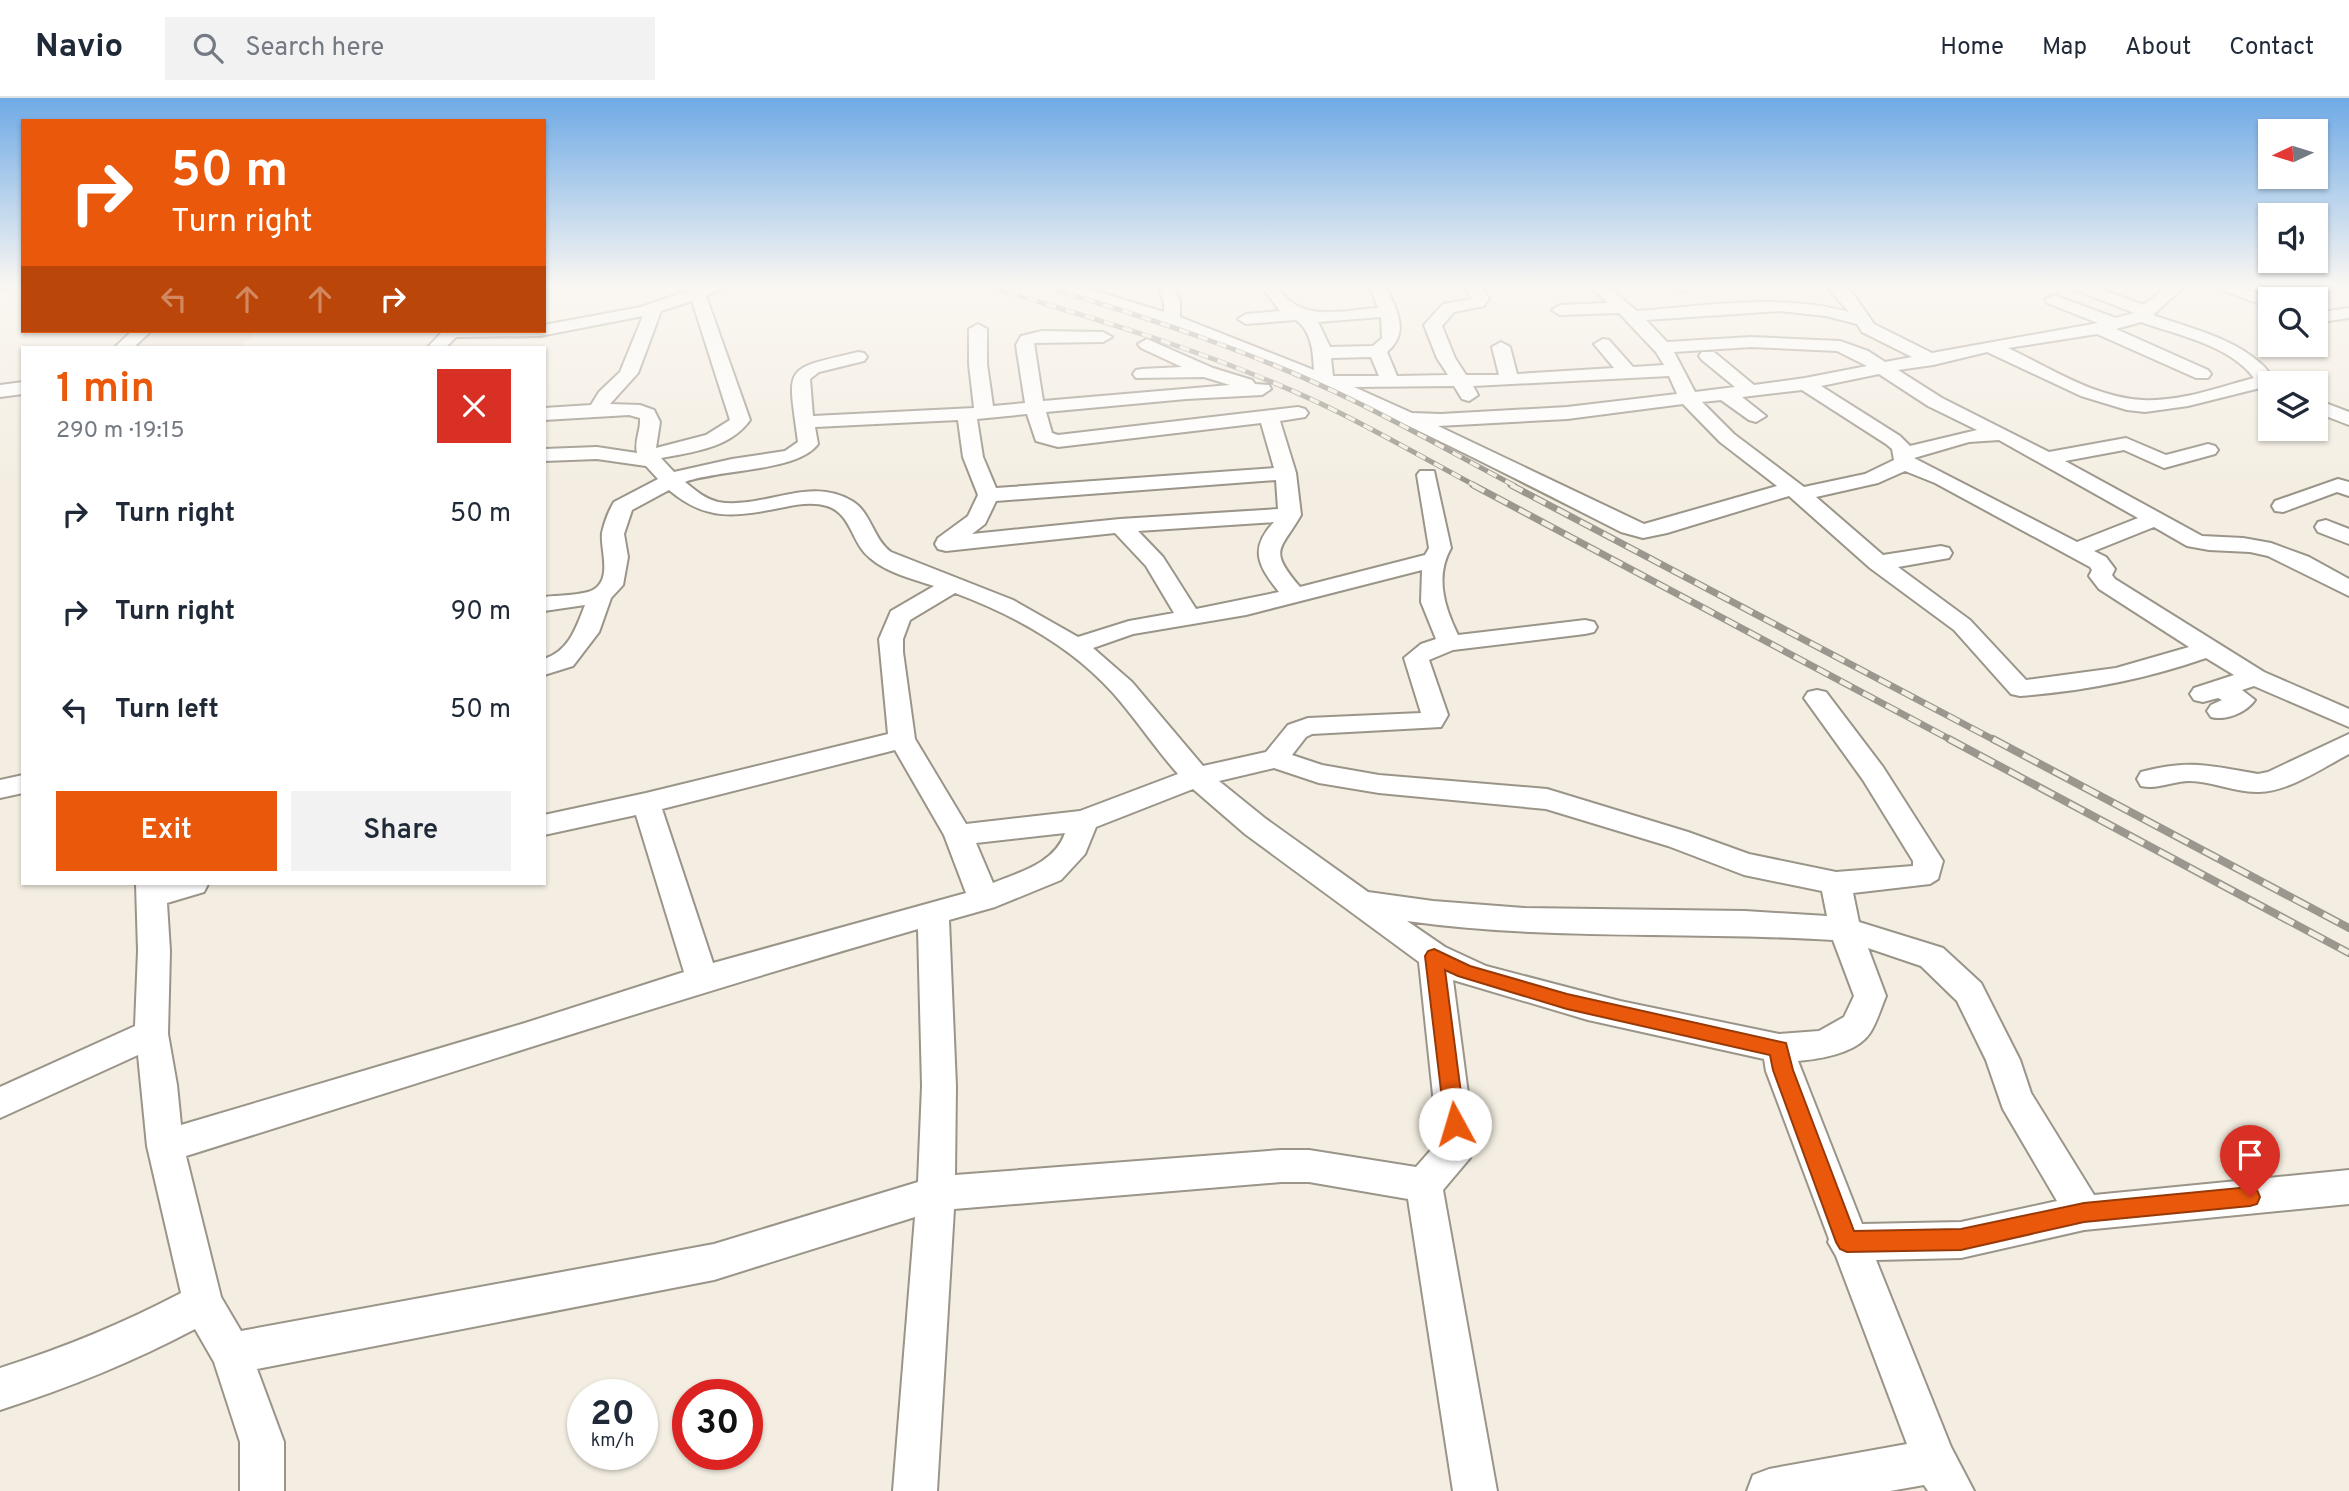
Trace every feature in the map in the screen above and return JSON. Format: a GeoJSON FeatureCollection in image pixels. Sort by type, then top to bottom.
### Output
{"type":"FeatureCollection","features":[{"type":"Feature","properties":{"kind":"street"},"geometry":{"type":"LineString","coordinates":[[599,409],[606,392],[619,386],[633,369],[639,352]]}},
{"type":"Feature","properties":{"kind":"street"},"geometry":{"type":"LineString","coordinates":[[546,455],[597,453],[650,458],[723,436],[736,428],[740,420],[718,352]]}},
{"type":"Feature","properties":{"kind":"street"},"geometry":{"type":"LineString","coordinates":[[910,569],[978,519],[988,495],[974,457],[978,352]]}},
{"type":"Feature","properties":{"kind":"street"},"geometry":{"type":"LineString","coordinates":[[1027,352],[1035,408],[1044,437],[1058,441],[1298,413],[1262,390],[1207,372],[1164,352]]}},
{"type":"Feature","properties":{"kind":"street"},"geometry":{"type":"LineString","coordinates":[[1259,352],[1629,527],[1643,531],[1796,491],[1871,479],[1911,456],[1968,436],[2012,430]]}},
{"type":"Feature","properties":{"kind":"street"},"geometry":{"type":"LineString","coordinates":[[1325,382],[1323,353],[1350,352]]}},
{"type":"Feature","properties":{"kind":"street"},"geometry":{"type":"LineString","coordinates":[[1378,352],[1391,382]]}},
{"type":"Feature","properties":{"kind":"street"},"geometry":{"type":"LineString","coordinates":[[1444,352],[1481,418]]}},
{"type":"Feature","properties":{"kind":"street"},"geometry":{"type":"LineString","coordinates":[[1503,352],[1517,380],[1552,414]]}},
{"type":"Feature","properties":{"kind":"street"},"geometry":{"type":"LineString","coordinates":[[1610,352],[1628,373]]}},
{"type":"Feature","properties":{"kind":"street"},"geometry":{"type":"LineString","coordinates":[[1665,352],[1689,400],[1727,438],[1796,491],[1878,564],[1962,625],[2020,688],[2063,685],[2159,667],[2208,649]]}},
{"type":"Feature","properties":{"kind":"street"},"geometry":{"type":"LineString","coordinates":[[1856,352],[1935,402],[2012,430],[2047,458],[2195,541],[2207,544],[2250,545],[2275,550],[2349,589]]}},
{"type":"Feature","properties":{"kind":"street"},"geometry":{"type":"LineString","coordinates":[[1918,352],[1933,359]]}},
{"type":"Feature","properties":{"kind":"street"},"geometry":{"type":"LineString","coordinates":[[1405,419],[1552,414],[1689,400],[1805,384],[1963,352]]}},
{"type":"Feature","properties":{"kind":"street"},"geometry":{"type":"LineString","coordinates":[[2002,352],[2105,399],[2136,406],[2163,404],[2258,386]]}},
{"type":"Feature","properties":{"kind":"street"},"geometry":{"type":"LineString","coordinates":[[2158,352],[2202,374]]}},
{"type":"Feature","properties":{"kind":"street"},"geometry":{"type":"LineString","coordinates":[[2231,352],[2258,371]]}},
{"type":"Feature","properties":{"kind":"street"},"geometry":{"type":"LineString","coordinates":[[1708,356],[1751,391]]}},
{"type":"Feature","properties":{"kind":"street"},"geometry":{"type":"LineString","coordinates":[[546,666],[564,661],[572,654],[587,632],[600,596],[611,584],[617,557],[613,534],[622,507],[672,481],[732,465],[791,456],[808,444],[800,389],[805,372],[858,357]]}},
{"type":"Feature","properties":{"kind":"street"},"geometry":{"type":"LineString","coordinates":[[1325,382],[1517,380],[1676,370]]}},
{"type":"Feature","properties":{"kind":"street"},"geometry":{"type":"LineString","coordinates":[[1142,374],[1207,372]]}},
{"type":"Feature","properties":{"kind":"street"},"geometry":{"type":"LineString","coordinates":[[1805,384],[1893,440],[1942,479],[2098,562],[2104,569],[2100,576],[2117,592],[2208,649],[2255,677],[2349,719]]}},
{"type":"Feature","properties":{"kind":"street"},"geometry":{"type":"LineString","coordinates":[[0,391],[21,388]]}},
{"type":"Feature","properties":{"kind":"street"},"geometry":{"type":"LineString","coordinates":[[805,422],[976,413],[1185,393],[1262,390]]}},
{"type":"Feature","properties":{"kind":"street"},"geometry":{"type":"LineString","coordinates":[[1726,394],[1756,416]]}},
{"type":"Feature","properties":{"kind":"street"},"geometry":{"type":"LineString","coordinates":[[546,414],[599,409],[639,410],[648,414],[650,427],[646,449],[650,458],[672,481],[696,501],[707,506],[738,508],[812,498],[844,505],[876,553],[1020,614],[1074,646],[1111,676],[1197,777],[1274,840],[1434,956],[1464,971],[1567,1002],[1779,1048],[1825,1045],[1857,1026],[1870,996],[1845,929],[1836,883]]}},
{"type":"Feature","properties":{"kind":"street"},"geometry":{"type":"LineString","coordinates":[[2328,410],[2349,419]]}},
{"type":"Feature","properties":{"kind":"street"},"geometry":{"type":"LineString","coordinates":[[1269,417],[1286,473],[1290,515],[1273,536],[1270,547],[1272,563],[1277,575],[1295,596]]}},
{"type":"Feature","properties":{"kind":"street"},"geometry":{"type":"LineString","coordinates":[[1968,436],[2019,465]]}},
{"type":"Feature","properties":{"kind":"street"},"geometry":{"type":"LineString","coordinates":[[2047,458],[2126,444],[2164,462],[2207,450]]}},
{"type":"Feature","properties":{"kind":"street"},"geometry":{"type":"LineString","coordinates":[[1911,456],[1965,474]]}},
{"type":"Feature","properties":{"kind":"street"},"geometry":{"type":"LineString","coordinates":[[988,495],[1286,473]]}},
{"type":"Feature","properties":{"kind":"street"},"geometry":{"type":"LineString","coordinates":[[1427,475],[1440,548],[1433,560],[1436,574],[1430,587],[1433,606],[1450,643]]}},
{"type":"Feature","properties":{"kind":"street"},"geometry":{"type":"LineString","coordinates":[[2283,506],[2338,485],[2349,490]]}},
{"type":"Feature","properties":{"kind":"street"},"geometry":{"type":"LineString","coordinates":[[946,544],[1121,526],[1290,515]]}},
{"type":"Feature","properties":{"kind":"street"},"geometry":{"type":"LineString","coordinates":[[2076,550],[2156,519]]}},
{"type":"Feature","properties":{"kind":"street"},"geometry":{"type":"LineString","coordinates":[[1121,526],[1155,562],[1190,619]]}},
{"type":"Feature","properties":{"kind":"street"},"geometry":{"type":"LineString","coordinates":[[2326,527],[2349,537]]}},
{"type":"Feature","properties":{"kind":"street"},"geometry":{"type":"LineString","coordinates":[[1878,564],[1941,553]]}},
{"type":"Feature","properties":{"kind":"street"},"geometry":{"type":"LineString","coordinates":[[1074,646],[1129,628],[1190,619],[1295,596],[1433,560]]}},
{"type":"Feature","properties":{"kind":"street"},"geometry":{"type":"LineString","coordinates":[[2319,571],[2349,565]]}},
{"type":"Feature","properties":{"kind":"street"},"geometry":{"type":"LineString","coordinates":[[953,584],[898,616],[891,652],[902,739],[958,835],[984,899]]}},
{"type":"Feature","properties":{"kind":"street"},"geometry":{"type":"LineString","coordinates":[[546,604],[600,596]]}},
{"type":"Feature","properties":{"kind":"street"},"geometry":{"type":"LineString","coordinates":[[1275,759],[1297,731],[1308,726],[1432,721],[1435,715],[1416,658],[1430,649],[1450,643],[1585,627]]}},
{"type":"Feature","properties":{"kind":"street"},"geometry":{"type":"LineString","coordinates":[[2214,698],[2255,677]]}},
{"type":"Feature","properties":{"kind":"street"},"geometry":{"type":"LineString","coordinates":[[958,835],[1084,821],[1197,777],[1275,759],[1319,774],[1379,785],[1547,799],[1678,839],[1744,864],[1836,883],[1919,876],[1927,871],[1928,861],[1872,774],[1817,698]]}},
{"type":"Feature","properties":{"kind":"street"},"geometry":{"type":"LineString","coordinates":[[546,825],[646,803],[902,739]]}},
{"type":"Feature","properties":{"kind":"street"},"geometry":{"type":"LineString","coordinates":[[2151,779],[2172,772],[2192,772],[2258,783],[2276,780],[2349,743]]}},
{"type":"Feature","properties":{"kind":"street"},"geometry":{"type":"LineString","coordinates":[[0,789],[21,784]]}},
{"type":"Feature","properties":{"kind":"street"},"geometry":{"type":"LineString","coordinates":[[646,803],[702,979]]}},
{"type":"Feature","properties":{"kind":"street"},"geometry":{"type":"LineString","coordinates":[[165,1146],[526,1037],[702,979],[984,899],[1050,872],[1075,847],[1084,821]]}},
{"type":"Feature","properties":{"kind":"street"},"geometry":{"type":"LineString","coordinates":[[186,885],[151,890],[154,951],[151,1034],[160,1086],[165,1146],[203,1303],[231,1353],[261,1442],[262,1491]]}},
{"type":"Feature","properties":{"kind":"street"},"geometry":{"type":"LineString","coordinates":[[1361,902],[1433,914],[1524,920],[1745,923],[1845,929],[1932,957],[1969,992],[2003,1060],[2015,1098],[2084,1213]]}},
{"type":"Feature","properties":{"kind":"street"},"geometry":{"type":"LineString","coordinates":[[915,1491],[936,1193],[939,1086],[933,912]]}},
{"type":"Feature","properties":{"kind":"street"},"geometry":{"type":"LineString","coordinates":[[1424,1185],[1457,1147],[1434,956]]}},
{"type":"Feature","properties":{"kind":"street"},"geometry":{"type":"LineString","coordinates":[[0,1103],[151,1034]]}},
{"type":"Feature","properties":{"kind":"street"},"geometry":{"type":"LineString","coordinates":[[1769,1491],[1943,1476],[1847,1242],[1783,1070],[1779,1048]]}},
{"type":"Feature","properties":{"kind":"street"},"geometry":{"type":"LineString","coordinates":[[231,1353],[715,1262],[936,1193],[1280,1166],[1309,1166],[1424,1185]]}},
{"type":"Feature","properties":{"kind":"street"},"geometry":{"type":"LineString","coordinates":[[1424,1185],[1475,1491]]}},
{"type":"Feature","properties":{"kind":"street"},"geometry":{"type":"LineString","coordinates":[[1847,1242],[1961,1240],[2084,1213],[2349,1187]]}},
{"type":"Feature","properties":{"kind":"street"},"geometry":{"type":"LineString","coordinates":[[0,1389],[60,1370],[135,1339],[203,1303]]}},
{"type":"Feature","properties":{"kind":"railway"},"geometry":{"type":"LineString","coordinates":[[1193,352],[1298,393],[1476,486]]}},
{"type":"Feature","properties":{"kind":"railway"},"geometry":{"type":"LineString","coordinates":[[1241,352],[1371,409],[1515,486]]}},
{"type":"Feature","properties":{"kind":"railway"},"geometry":{"type":"LineString","coordinates":[[1473,485],[1953,741]]}},
{"type":"Feature","properties":{"kind":"railway"},"geometry":{"type":"LineString","coordinates":[[1511,485],[1996,741]]}},
{"type":"Feature","properties":{"kind":"railway"},"geometry":{"type":"LineString","coordinates":[[1949,739],[2349,953]]}},
{"type":"Feature","properties":{"kind":"railway"},"geometry":{"type":"LineString","coordinates":[[1993,739],[2349,928]]}},
{"type":"Feature","properties":{"kind":"route"},"geometry":{"type":"LineString","coordinates":[[1455,1124],[1434,956],[1464,971],[1567,1002],[1779,1048],[1783,1070],[1847,1242],[1961,1240],[2084,1213],[2250,1197]]}}]}
